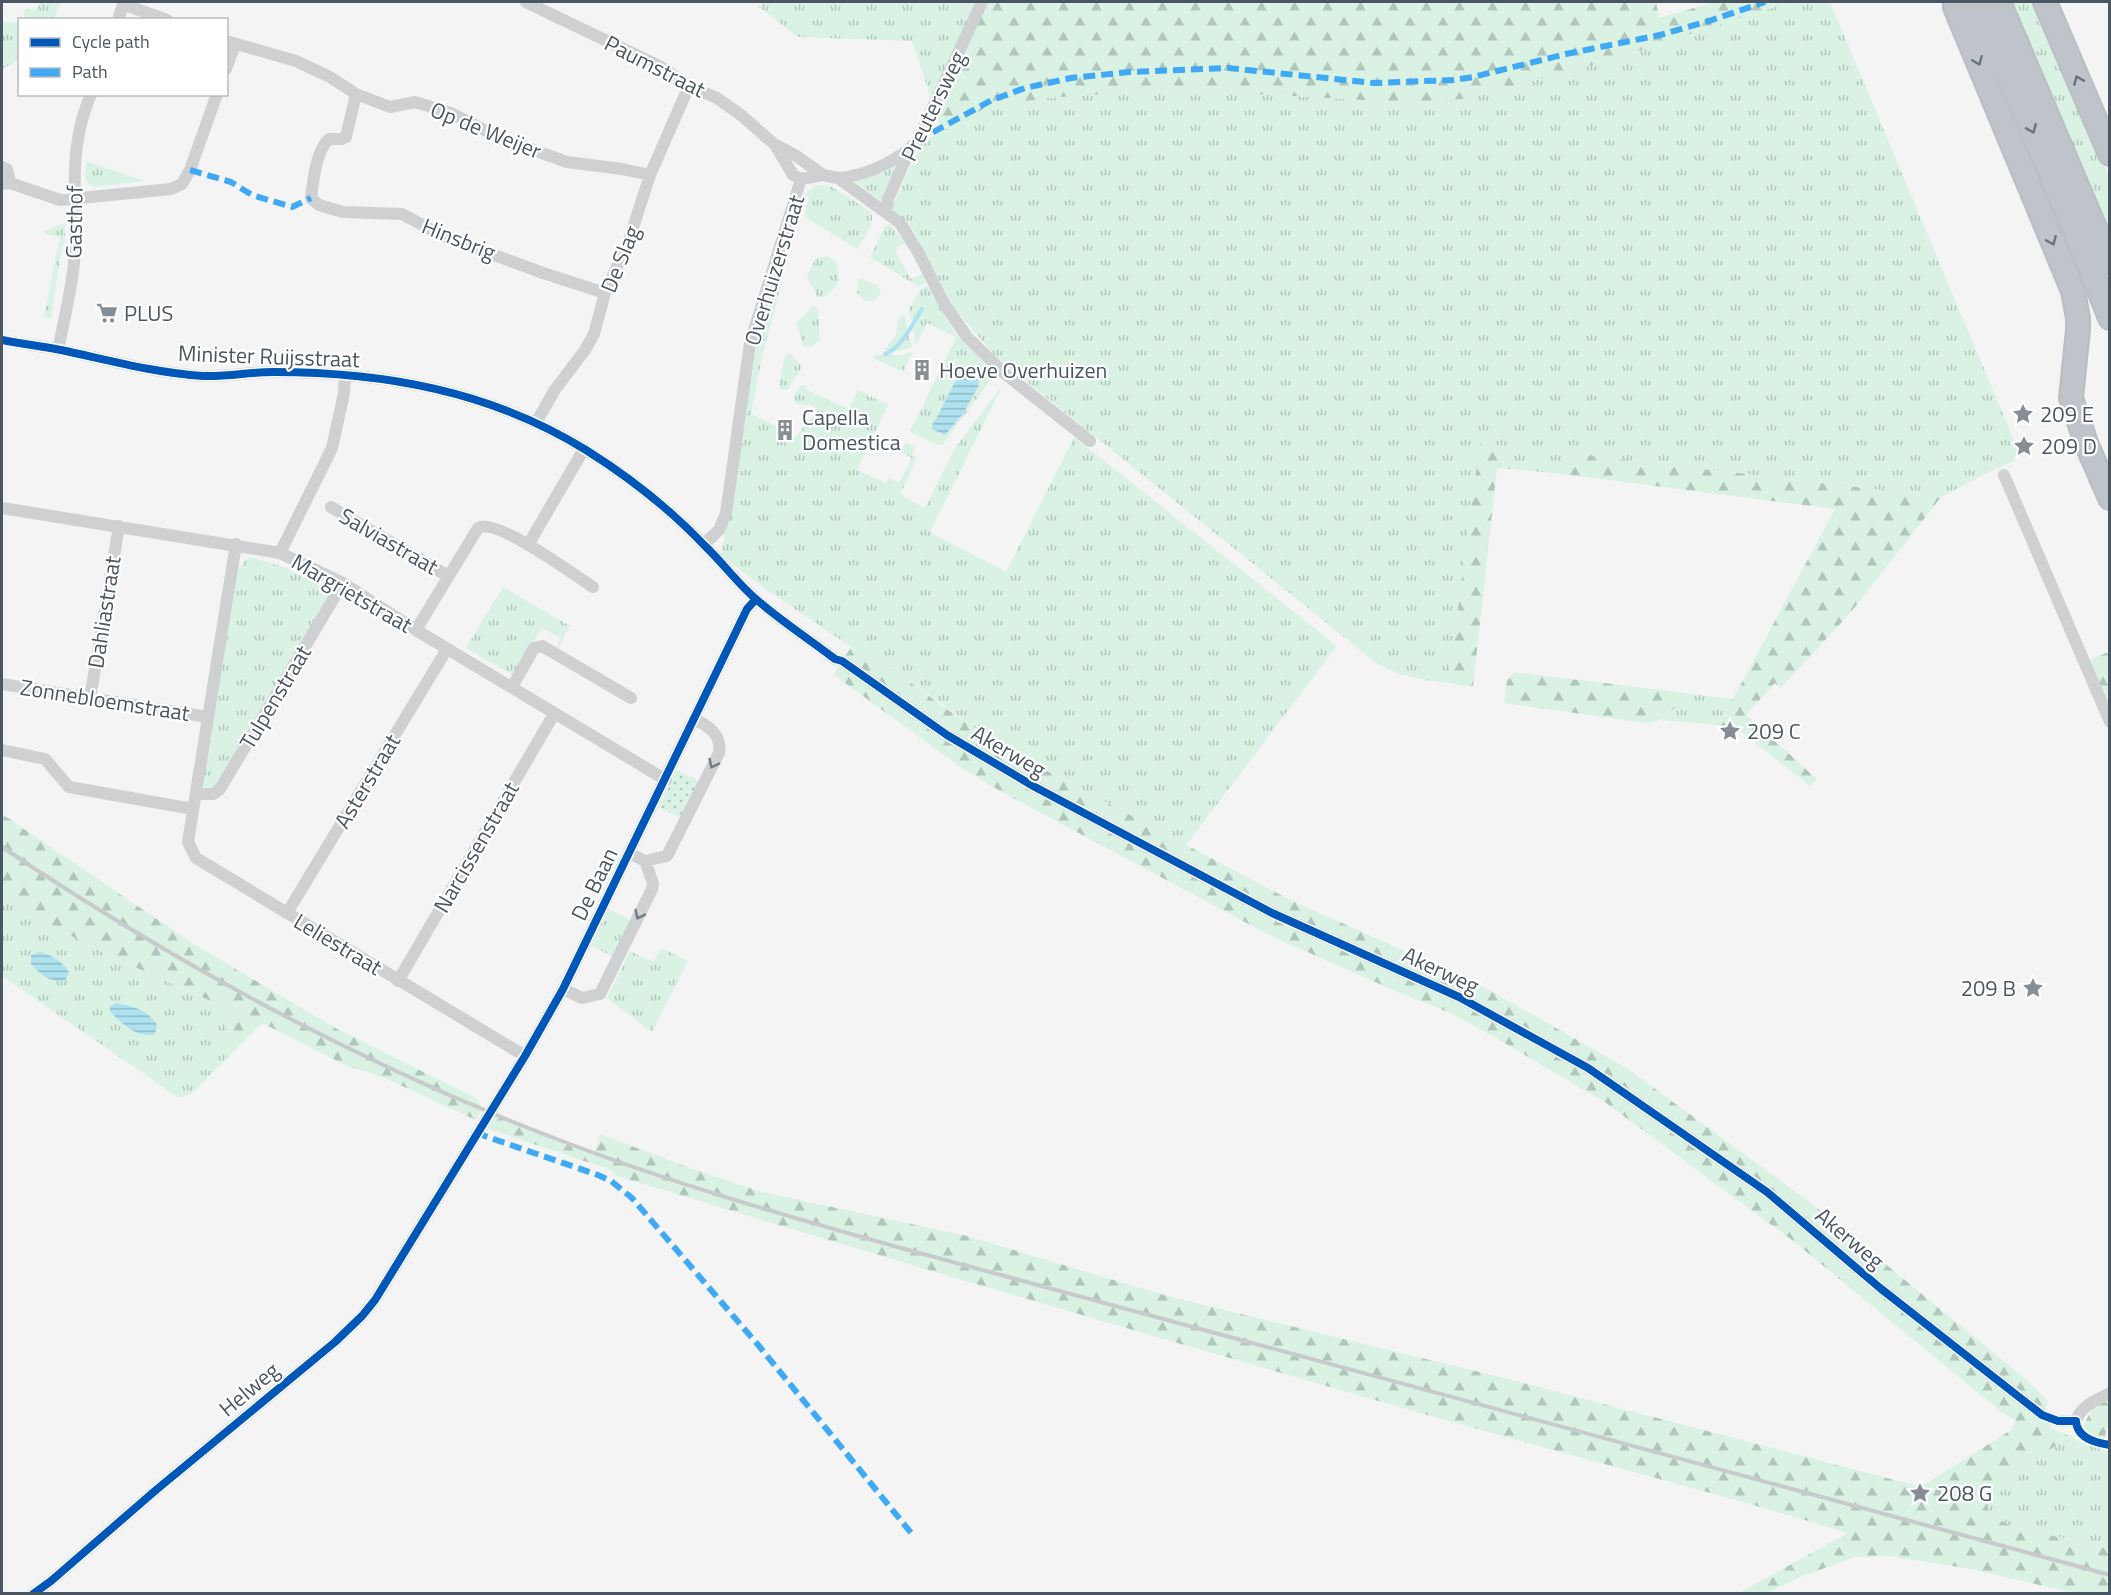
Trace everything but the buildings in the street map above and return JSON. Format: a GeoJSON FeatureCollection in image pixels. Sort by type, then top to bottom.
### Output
{"type":"FeatureCollection","features":[{"type":"Feature","properties":{"kind":"highway"},"geometry":{"type":"LineString","coordinates":[[1955,2],[1955,7],[2073,291],[2078,330],[2070,398],[2109,498]]}},
{"type":"Feature","properties":{"kind":"highway"},"geometry":{"type":"LineString","coordinates":[[1976,2],[2071,220],[2109,318]]}},
{"type":"Feature","properties":{"kind":"highway"},"geometry":{"type":"LineString","coordinates":[[1999,2],[2109,263]]}},
{"type":"Feature","properties":{"kind":"highway"},"geometry":{"type":"LineString","coordinates":[[2045,2],[2109,154]]}},
{"type":"Feature","properties":{"kind":"street"},"geometry":{"type":"LineString","coordinates":[[119,18],[124,2],[162,18]]}},
{"type":"Feature","properties":{"kind":"street","name":"Paumstraat"},"geometry":{"type":"LineString","coordinates":[[526,2],[660,67],[689,86],[705,91],[730,106],[774,144],[814,167],[823,176]]}},
{"type":"Feature","properties":{"kind":"street","name":"Preutersweg"},"geometry":{"type":"LineString","coordinates":[[886,212],[888,199],[911,147],[917,141],[981,2]]}},
{"type":"Feature","properties":{"kind":"street"},"geometry":{"type":"LineString","coordinates":[[228,59],[231,43]]}},
{"type":"Feature","properties":{"kind":"street","name":"Op de Weijer"},"geometry":{"type":"LineString","coordinates":[[231,43],[296,61],[330,77],[356,94],[390,107],[415,102],[451,113],[500,138],[567,162],[622,168],[650,175]]}},
{"type":"Feature","properties":{"kind":"street","name":"De Slag"},"geometry":{"type":"LineString","coordinates":[[536,423],[554,391],[585,350],[594,334],[605,293],[629,240],[650,175],[689,86]]}},
{"type":"Feature","properties":{"kind":"street","name":"Hinsbrig"},"geometry":{"type":"LineString","coordinates":[[356,94],[346,136],[342,139],[329,139],[323,144],[314,176],[311,198],[319,205],[343,212],[402,214],[443,236],[605,293]]}},
{"type":"Feature","properties":{"kind":"street","name":"Gasthof"},"geometry":{"type":"LineString","coordinates":[[58,350],[74,264],[75,164],[78,139],[90,96]]}},
{"type":"Feature","properties":{"kind":"street"},"geometry":{"type":"LineString","coordinates":[[2,167],[9,173],[6,183],[53,199],[76,199],[171,189],[182,184],[190,170],[216,96]]}},
{"type":"Feature","properties":{"kind":"street","name":"Paumstraat"},"geometry":{"type":"LineString","coordinates":[[774,144],[793,175],[801,179]]}},
{"type":"Feature","properties":{"kind":"street"},"geometry":{"type":"LineString","coordinates":[[838,178],[871,171],[890,162],[911,147]]}},
{"type":"Feature","properties":{"kind":"street","name":"Overhuizerstraat"},"geometry":{"type":"LineString","coordinates":[[704,544],[719,530],[726,513],[750,342],[801,179],[823,176],[838,178],[886,212],[906,230],[945,305],[967,336],[1004,373],[1090,441]]}},
{"type":"Feature","properties":{"kind":"street","name":"Minister Ruijsstraat"},"geometry":{"type":"LineString","coordinates":[[2,340],[119,363],[205,376],[272,372],[345,375],[407,382],[502,408],[536,423],[617,470],[654,499],[704,544],[756,599]]}},
{"type":"Feature","properties":{"kind":"street"},"geometry":{"type":"LineString","coordinates":[[280,553],[332,448],[344,393],[345,375]]}},
{"type":"Feature","properties":{"kind":"street"},"geometry":{"type":"LineString","coordinates":[[528,544],[584,449]]}},
{"type":"Feature","properties":{"kind":"street"},"geometry":{"type":"LineString","coordinates":[[2004,475],[2109,722]]}},
{"type":"Feature","properties":{"kind":"street","name":"Salviastraat"},"geometry":{"type":"LineString","coordinates":[[331,507],[448,576]]}},
{"type":"Feature","properties":{"kind":"street","name":"Margrietstraat"},"geometry":{"type":"LineString","coordinates":[[2,510],[236,544],[280,553],[343,583],[447,649],[666,780]]}},
{"type":"Feature","properties":{"kind":"street"},"geometry":{"type":"LineString","coordinates":[[416,630],[478,528],[483,525],[491,526],[528,544],[593,588]]}},
{"type":"Feature","properties":{"kind":"street","name":"Dahliastraat"},"geometry":{"type":"LineString","coordinates":[[90,698],[119,526]]}},
{"type":"Feature","properties":{"kind":"street","name":"Tulpenstraat"},"geometry":{"type":"LineString","coordinates":[[193,809],[236,544]]}},
{"type":"Feature","properties":{"kind":"street","name":"Tulpenstraat"},"geometry":{"type":"LineString","coordinates":[[196,794],[213,794],[220,789],[343,583]]}},
{"type":"Feature","properties":{"kind":"street","name":"De Baan"},"geometry":{"type":"LineString","coordinates":[[449,1177],[525,1056],[563,989],[747,609],[756,599]]}},
{"type":"Feature","properties":{"kind":"street","name":"Akerweg"},"geometry":{"type":"LineString","coordinates":[[756,599],[835,659],[842,661],[947,735],[1035,787],[1272,913],[1458,997],[1588,1068],[1767,1192],[1880,1288],[2042,1415],[2058,1421],[2076,1421],[2085,1407],[2109,1393]]}},
{"type":"Feature","properties":{"kind":"street"},"geometry":{"type":"LineString","coordinates":[[512,687],[534,648],[542,646],[631,698]]}},
{"type":"Feature","properties":{"kind":"street","name":"Asterstraat"},"geometry":{"type":"LineString","coordinates":[[287,913],[447,649]]}},
{"type":"Feature","properties":{"kind":"street","name":"Zonnebloemstraat"},"geometry":{"type":"LineString","coordinates":[[2,684],[208,717]]}},
{"type":"Feature","properties":{"kind":"street","name":"Narcissenstraat"},"geometry":{"type":"LineString","coordinates":[[398,981],[554,714]]}},
{"type":"Feature","properties":{"kind":"street","name":"De Baan"},"geometry":{"type":"LineString","coordinates":[[629,853],[645,861],[667,856],[719,753],[719,743],[710,726],[694,719]]}},
{"type":"Feature","properties":{"kind":"street"},"geometry":{"type":"LineString","coordinates":[[2,750],[45,759],[69,787],[193,809]]}},
{"type":"Feature","properties":{"kind":"street","name":"Leliestraat"},"geometry":{"type":"LineString","coordinates":[[193,809],[188,842],[196,858],[525,1056]]}},
{"type":"Feature","properties":{"kind":"street","name":"De Baan"},"geometry":{"type":"LineString","coordinates":[[563,989],[582,998],[600,994],[652,890],[653,883],[645,861]]}},
{"type":"Feature","properties":{"kind":"street","name":"Helweg"},"geometry":{"type":"LineString","coordinates":[[33,1593],[51,1581],[356,1322],[382,1290],[449,1177]]}},
{"type":"Feature","properties":{"kind":"green space"},"geometry":{"type":"Polygon","coordinates":[[[41,2],[61,2],[53,18],[26,18],[23,13],[27,8],[36,10],[41,2]]]}},
{"type":"Feature","properties":{"kind":"green space"},"geometry":{"type":"Polygon","coordinates":[[[762,2],[987,2],[936,113],[912,41],[798,37],[759,7],[762,2]]]}},
{"type":"Feature","properties":{"kind":"green space"},"geometry":{"type":"Polygon","coordinates":[[[987,2],[1656,2],[1659,18],[1715,2],[1790,2],[1607,61],[1463,99],[1412,103],[1220,92],[1149,91],[1046,98],[984,109],[942,132],[936,113],[987,2]]]}},
{"type":"Feature","properties":{"kind":"green space"},"geometry":{"type":"Polygon","coordinates":[[[1790,2],[1830,2],[2018,450],[2015,461],[1941,497],[1566,453],[1563,474],[1510,469],[1510,447],[1481,443],[1448,683],[1401,674],[1375,662],[995,356],[955,309],[913,230],[891,209],[923,140],[984,109],[1046,98],[1149,91],[1220,92],[1412,103],[1463,99],[1607,61],[1790,2]]]}},
{"type":"Feature","properties":{"kind":"green space"},"geometry":{"type":"Polygon","coordinates":[[[2009,2],[2035,2],[2109,177],[2109,239],[2009,2]]]}},
{"type":"Feature","properties":{"kind":"green space"},"geometry":{"type":"Polygon","coordinates":[[[2,22],[18,23],[18,61],[2,69],[2,22]]]}},
{"type":"Feature","properties":{"kind":"green space"},"geometry":{"type":"Polygon","coordinates":[[[86,161],[145,181],[93,187],[86,179],[86,161]]]}},
{"type":"Feature","properties":{"kind":"green space"},"geometry":{"type":"Polygon","coordinates":[[[899,163],[881,201],[853,180],[899,163]]]}},
{"type":"Feature","properties":{"kind":"green space"},"geometry":{"type":"Polygon","coordinates":[[[816,186],[832,187],[870,211],[871,225],[857,249],[804,216],[809,197],[803,195],[816,186]]]}},
{"type":"Feature","properties":{"kind":"green space"},"geometry":{"type":"Polygon","coordinates":[[[65,223],[65,243],[62,247],[51,319],[44,316],[60,237],[45,234],[44,231],[65,223]]]}},
{"type":"Feature","properties":{"kind":"green space"},"geometry":{"type":"Polygon","coordinates":[[[890,224],[905,243],[895,250],[911,279],[923,274],[925,282],[919,287],[870,257],[885,226],[890,224]]]}},
{"type":"Feature","properties":{"kind":"green space"},"geometry":{"type":"Polygon","coordinates":[[[827,256],[836,262],[839,283],[826,296],[818,298],[807,277],[815,259],[827,256]]]}},
{"type":"Feature","properties":{"kind":"green space"},"geometry":{"type":"Polygon","coordinates":[[[776,276],[783,278],[763,353],[751,414],[780,428],[778,432],[794,439],[818,410],[811,405],[798,404],[794,401],[795,394],[801,385],[807,385],[805,389],[849,409],[858,390],[888,405],[857,470],[886,483],[889,478],[899,483],[912,458],[901,452],[906,442],[915,447],[912,455],[917,457],[901,493],[907,499],[925,508],[955,448],[1003,385],[930,532],[1006,572],[1074,437],[1337,646],[1186,845],[1020,756],[984,734],[896,671],[851,647],[767,590],[721,555],[757,339],[776,276]]]}},
{"type":"Feature","properties":{"kind":"green space"},"geometry":{"type":"Polygon","coordinates":[[[860,278],[878,286],[881,294],[873,301],[865,301],[857,293],[860,278]]]}},
{"type":"Feature","properties":{"kind":"green space"},"geometry":{"type":"Polygon","coordinates":[[[927,286],[957,336],[992,370],[992,378],[943,444],[938,445],[910,432],[956,337],[927,323],[916,345],[909,309],[921,289],[927,286]]]}},
{"type":"Feature","properties":{"kind":"green space"},"geometry":{"type":"Polygon","coordinates":[[[814,305],[818,310],[820,340],[812,346],[804,347],[796,323],[814,305]]]}},
{"type":"Feature","properties":{"kind":"green space"},"geometry":{"type":"Polygon","coordinates":[[[904,314],[912,347],[899,351],[884,350],[896,336],[898,319],[904,314]]]}},
{"type":"Feature","properties":{"kind":"green space"},"geometry":{"type":"Polygon","coordinates":[[[913,351],[903,372],[873,358],[876,355],[904,355],[913,351]]]}},
{"type":"Feature","properties":{"kind":"green space"},"geometry":{"type":"Polygon","coordinates":[[[788,354],[792,355],[802,367],[788,389],[783,390],[779,387],[785,357],[788,354]]]}},
{"type":"Feature","properties":{"kind":"green space"},"geometry":{"type":"Polygon","coordinates":[[[1480,443],[1511,447],[1510,469],[1497,468],[1473,687],[1448,683],[1480,443]]]}},
{"type":"Feature","properties":{"kind":"green space"},"geometry":{"type":"Polygon","coordinates":[[[1566,453],[1941,497],[1851,612],[1781,688],[1775,683],[1746,715],[1817,779],[1810,786],[1735,727],[1717,725],[1835,509],[1563,474],[1566,453]]]}},
{"type":"Feature","properties":{"kind":"green space"},"geometry":{"type":"Polygon","coordinates":[[[250,557],[284,567],[332,592],[213,789],[206,790],[203,786],[239,565],[242,566],[244,561],[250,557]]]}},
{"type":"Feature","properties":{"kind":"green space"},"geometry":{"type":"Polygon","coordinates":[[[503,587],[570,626],[558,648],[556,647],[561,638],[542,628],[513,675],[466,648],[503,587]]]}},
{"type":"Feature","properties":{"kind":"green space"},"geometry":{"type":"Polygon","coordinates":[[[851,647],[896,671],[945,708],[1019,756],[1290,900],[1463,975],[1628,1069],[1816,1207],[2029,1382],[2048,1401],[2044,1414],[2052,1429],[2070,1436],[1990,1489],[1985,1496],[1989,1512],[2010,1526],[2109,1549],[2109,1593],[2074,1593],[1971,1569],[1890,1556],[1855,1557],[1800,1577],[1767,1593],[1739,1593],[1848,1533],[1341,1390],[927,1269],[617,1176],[611,1170],[486,1128],[495,1114],[595,1152],[600,1134],[762,1192],[967,1236],[1164,1295],[1512,1380],[1921,1487],[2011,1430],[2016,1420],[2004,1414],[1792,1240],[1606,1103],[1446,1011],[1273,937],[1000,791],[962,768],[834,675],[851,647]]]}},
{"type":"Feature","properties":{"kind":"green space"},"geometry":{"type":"Polygon","coordinates":[[[2108,652],[2109,655],[2109,712],[2088,661],[2108,652]]]}},
{"type":"Feature","properties":{"kind":"green space"},"geometry":{"type":"Polygon","coordinates":[[[1514,672],[1683,693],[1664,718],[1645,723],[1504,703],[1507,681],[1514,672]]]}},
{"type":"Feature","properties":{"kind":"green space"},"geometry":{"type":"Polygon","coordinates":[[[1683,693],[1733,699],[1717,725],[1663,720],[1671,713],[1683,693]]]}},
{"type":"Feature","properties":{"kind":"green space"},"geometry":{"type":"Polygon","coordinates":[[[677,770],[697,780],[699,786],[685,816],[679,817],[659,807],[677,770]]]}},
{"type":"Feature","properties":{"kind":"green space"},"geometry":{"type":"Polygon","coordinates":[[[2,814],[192,943],[337,1029],[478,1099],[482,1109],[476,1120],[385,1078],[347,1066],[262,1023],[228,1057],[226,1008],[83,942],[2,894],[2,814]]]}},
{"type":"Feature","properties":{"kind":"green space"},"geometry":{"type":"Polygon","coordinates":[[[2,894],[83,942],[226,1008],[228,1057],[192,1093],[179,1098],[2,976],[2,894]]]}},
{"type":"Feature","properties":{"kind":"green space"},"geometry":{"type":"Polygon","coordinates":[[[609,909],[629,919],[631,925],[617,953],[611,956],[591,945],[609,909]]]}},
{"type":"Feature","properties":{"kind":"green space"},"geometry":{"type":"Polygon","coordinates":[[[661,948],[688,961],[652,1032],[607,998],[630,951],[653,962],[661,948]]]}},
{"type":"Feature","properties":{"kind":"green space"},"geometry":{"type":"Polygon","coordinates":[[[2109,1397],[2109,1426],[2106,1429],[2105,1440],[2092,1436],[2084,1425],[2088,1416],[2100,1402],[2109,1397]]]}},
{"type":"Feature","properties":{"kind":"green space"},"geometry":{"type":"Polygon","coordinates":[[[2070,1436],[2109,1452],[2109,1549],[2010,1526],[1989,1512],[1985,1496],[1990,1489],[2070,1436]]]}},
{"type":"Feature","properties":{"kind":"water"},"geometry":{"type":"Polygon","coordinates":[[[963,369],[974,374],[979,385],[963,414],[945,435],[932,429],[933,422],[963,369]]]}},
{"type":"Feature","properties":{"kind":"water"},"geometry":{"type":"Polygon","coordinates":[[[40,952],[63,964],[69,972],[65,981],[46,977],[31,964],[31,955],[40,952]]]}},
{"type":"Feature","properties":{"kind":"water"},"geometry":{"type":"Polygon","coordinates":[[[116,1003],[145,1012],[157,1025],[155,1034],[142,1034],[124,1025],[110,1011],[110,1006],[116,1003]]]}},
{"type":"Feature","properties":{"kind":"waterway"},"geometry":{"type":"LineString","coordinates":[[885,354],[902,341],[922,309]]}},
{"type":"Feature","properties":{"kind":"railway"},"geometry":{"type":"LineString","coordinates":[[2,847],[68,890],[204,972],[344,1046],[488,1112],[643,1170],[890,1245],[2110,1575]]}},
{"type":"Feature","properties":{"kind":"marked path"},"geometry":{"type":"LineString","coordinates":[[917,141],[992,100],[1025,88],[1071,78],[1129,72],[1228,68],[1374,83],[1454,80],[1660,35],[1765,2]]}},
{"type":"Feature","properties":{"kind":"marked path"},"geometry":{"type":"LineString","coordinates":[[190,170],[231,182],[252,195],[292,207],[311,198]]}},
{"type":"Feature","properties":{"kind":"marked path"},"geometry":{"type":"LineString","coordinates":[[476,1133],[598,1175],[611,1181],[632,1198],[759,1346],[912,1534]]}},
{"type":"Feature","properties":{"kind":"cycle path"},"geometry":{"type":"LineString","coordinates":[[2,340],[185,374],[212,376],[264,372],[314,373],[395,381],[474,399],[550,430],[602,460],[633,482],[692,532],[750,594],[776,615],[835,659],[842,661],[947,735],[1035,787],[1272,913],[1459,997],[1588,1068],[1767,1192],[1880,1288],[2042,1415],[2058,1421],[2076,1421],[2083,1436],[2098,1443],[2110,1445]]}},
{"type":"Feature","properties":{"kind":"cycle path"},"geometry":{"type":"LineString","coordinates":[[33,1594],[335,1342],[375,1300],[525,1056],[563,989],[747,609],[756,599]]}},
{"type":"Feature","properties":{"kind":"place","name":"PLUS"},"geometry":{"type":"Point","coordinates":[107,313]}},
{"type":"Feature","properties":{"kind":"place","name":"Hoeve Overhuizen"},"geometry":{"type":"Point","coordinates":[922,370]}},
{"type":"Feature","properties":{"kind":"place","name":"209 E"},"geometry":{"type":"Point","coordinates":[2023,414]}},
{"type":"Feature","properties":{"kind":"place","name":"Capella Domestica"},"geometry":{"type":"Point","coordinates":[785,430]}},
{"type":"Feature","properties":{"kind":"place","name":"209 D"},"geometry":{"type":"Point","coordinates":[2024,446]}},
{"type":"Feature","properties":{"kind":"place","name":"209 C"},"geometry":{"type":"Point","coordinates":[1730,731]}},
{"type":"Feature","properties":{"kind":"place","name":"209 B"},"geometry":{"type":"Point","coordinates":[2033,988]}},
{"type":"Feature","properties":{"kind":"place","name":"208 G"},"geometry":{"type":"Point","coordinates":[1920,1493]}}]}
